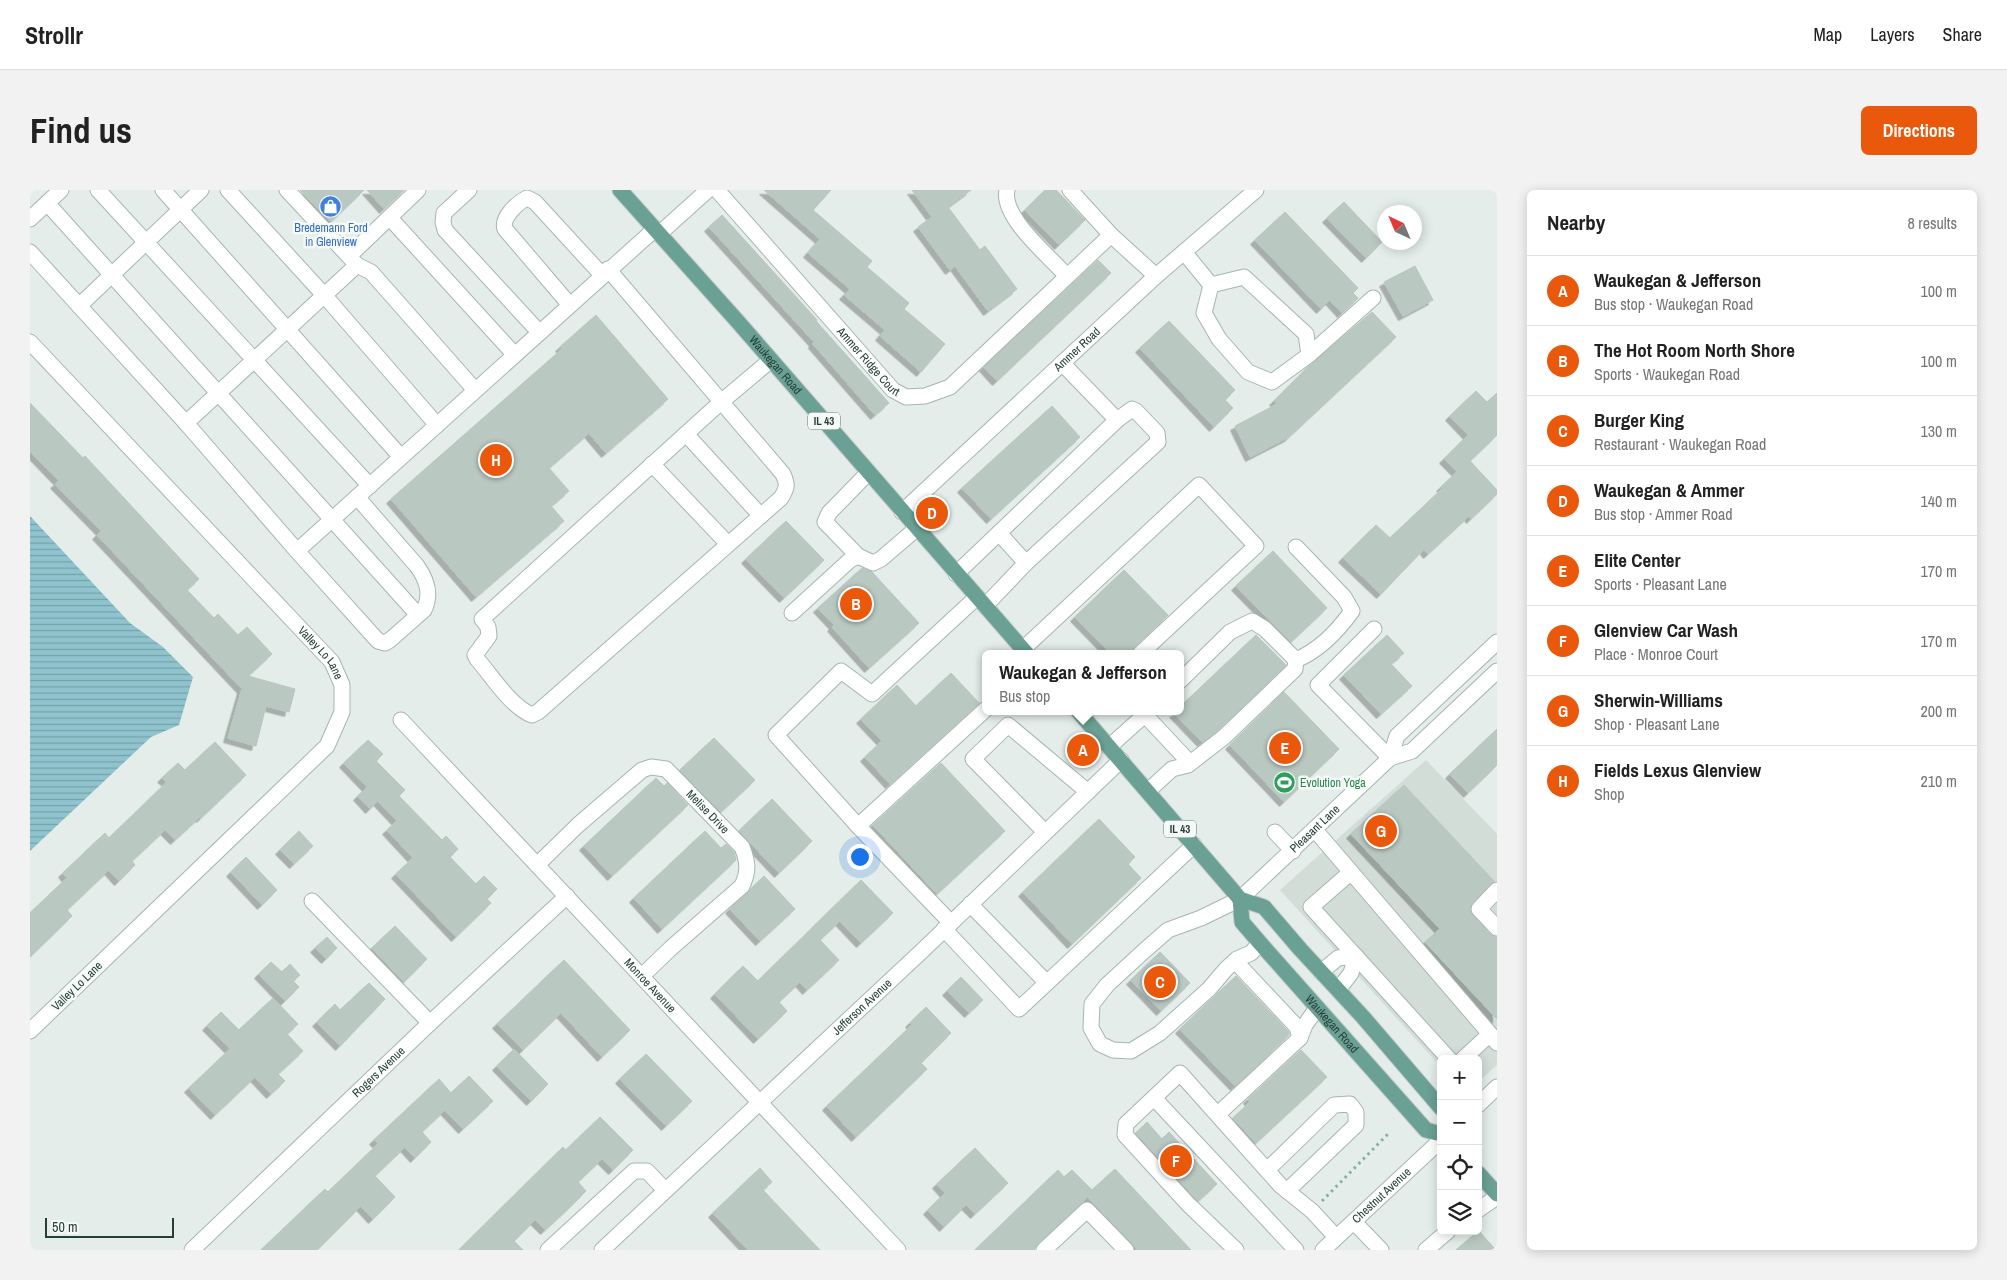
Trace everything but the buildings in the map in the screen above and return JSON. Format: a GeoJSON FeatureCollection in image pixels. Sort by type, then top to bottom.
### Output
{"type":"FeatureCollection","features":[{"type":"Feature","properties":{"kind":"main road","name":"Waukegan Road"},"geometry":{"type":"LineString","coordinates":[[620,190],[1024,650]]}},
{"type":"Feature","properties":{"kind":"main road","name":"IL 43"},"geometry":{"type":"LineString","coordinates":[[1081,715],[1240,899]]}},
{"type":"Feature","properties":{"kind":"main road","name":"Waukegan Road"},"geometry":{"type":"LineString","coordinates":[[1240,899],[1242,922],[1260,944],[1426,1130],[1437,1133]]}},
{"type":"Feature","properties":{"kind":"main road"},"geometry":{"type":"LineString","coordinates":[[1240,899],[1264,907],[1437,1103]]}},
{"type":"Feature","properties":{"kind":"main road"},"geometry":{"type":"LineString","coordinates":[[1482,1177],[1497,1195]]}},
{"type":"Feature","properties":{"kind":"street"},"geometry":{"type":"LineString","coordinates":[[30,219],[61,190]]}},
{"type":"Feature","properties":{"kind":"street"},"geometry":{"type":"LineString","coordinates":[[98,190],[370,486]]}},
{"type":"Feature","properties":{"kind":"street"},"geometry":{"type":"LineString","coordinates":[[163,190],[401,457]]}},
{"type":"Feature","properties":{"kind":"street"},"geometry":{"type":"LineString","coordinates":[[79,306],[201,190]]}},
{"type":"Feature","properties":{"kind":"street"},"geometry":{"type":"LineString","coordinates":[[228,190],[324,295],[437,425]]}},
{"type":"Feature","properties":{"kind":"street"},"geometry":{"type":"LineString","coordinates":[[287,190],[353,260],[371,272],[475,390]]}},
{"type":"Feature","properties":{"kind":"street"},"geometry":{"type":"LineString","coordinates":[[186,423],[324,295],[390,218],[418,190]]}},
{"type":"Feature","properties":{"kind":"street"},"geometry":{"type":"LineString","coordinates":[[469,190],[444,213],[443,222],[445,230],[539,332]]}},
{"type":"Feature","properties":{"kind":"street"},"geometry":{"type":"LineString","coordinates":[[297,551],[605,272],[708,190]]}},
{"type":"Feature","properties":{"kind":"street","name":"Ammer Ridge Court"},"geometry":{"type":"LineString","coordinates":[[717,190],[893,390],[906,397],[925,396],[950,387],[1066,275],[1111,235]]}},
{"type":"Feature","properties":{"kind":"street"},"geometry":{"type":"LineString","coordinates":[[1007,190],[1008,203],[1014,220],[1066,275]]}},
{"type":"Feature","properties":{"kind":"street"},"geometry":{"type":"LineString","coordinates":[[1070,190],[1111,235],[1156,276]]}},
{"type":"Feature","properties":{"kind":"street","name":"Ammer Road"},"geometry":{"type":"LineString","coordinates":[[902,512],[1156,276],[1256,190]]}},
{"type":"Feature","properties":{"kind":"street"},"geometry":{"type":"LineString","coordinates":[[569,304],[504,229],[505,219],[527,198],[535,202],[605,272],[721,402],[783,474],[787,482],[787,488],[781,498],[761,516],[538,712],[532,714],[524,712],[477,659],[475,654],[489,636],[488,627],[482,619],[721,402],[771,360]]}},
{"type":"Feature","properties":{"kind":"street"},"geometry":{"type":"LineString","coordinates":[[47,203],[220,392],[418,615]]}},
{"type":"Feature","properties":{"kind":"street"},"geometry":{"type":"LineString","coordinates":[[390,218],[514,354]]}},
{"type":"Feature","properties":{"kind":"street"},"geometry":{"type":"LineString","coordinates":[[30,252],[186,423],[378,641],[385,643],[424,610],[427,604],[428,587],[425,577],[357,498]]}},
{"type":"Feature","properties":{"kind":"street"},"geometry":{"type":"LineString","coordinates":[[1184,252],[1211,284]]}},
{"type":"Feature","properties":{"kind":"street"},"geometry":{"type":"LineString","coordinates":[[1211,284],[1244,276],[1306,334],[1309,355]]}},
{"type":"Feature","properties":{"kind":"street"},"geometry":{"type":"LineString","coordinates":[[1211,284],[1204,313],[1219,339],[1248,372],[1272,382],[1309,355],[1373,298]]}},
{"type":"Feature","properties":{"kind":"street","name":"Valley Lo Lane"},"geometry":{"type":"LineString","coordinates":[[30,342],[332,662],[342,685],[342,712],[327,746],[30,1031]]}},
{"type":"Feature","properties":{"kind":"street"},"geometry":{"type":"LineString","coordinates":[[1062,363],[1117,420]]}},
{"type":"Feature","properties":{"kind":"street"},"geometry":{"type":"LineString","coordinates":[[956,574],[1129,410],[1136,411],[1158,433],[1158,442],[1026,563],[872,694],[841,671],[776,736],[1019,1009],[1194,845]]}},
{"type":"Feature","properties":{"kind":"street"},"geometry":{"type":"LineString","coordinates":[[686,434],[761,516]]}},
{"type":"Feature","properties":{"kind":"street"},"geometry":{"type":"LineString","coordinates":[[652,464],[728,544]]}},
{"type":"Feature","properties":{"kind":"street"},"geometry":{"type":"LineString","coordinates":[[868,473],[829,513],[825,522],[858,556],[873,563],[881,560],[916,528]]}},
{"type":"Feature","properties":{"kind":"street"},"geometry":{"type":"LineString","coordinates":[[1026,650],[1199,485],[1256,546],[1144,650]]}},
{"type":"Feature","properties":{"kind":"street"},"geometry":{"type":"LineString","coordinates":[[999,533],[1026,563]]}},
{"type":"Feature","properties":{"kind":"street"},"geometry":{"type":"LineString","coordinates":[[1296,547],[1344,596],[1352,611],[1338,629],[1318,648],[1311,654],[1296,660]]}},
{"type":"Feature","properties":{"kind":"street"},"geometry":{"type":"LineString","coordinates":[[792,613],[850,560],[858,556]]}},
{"type":"Feature","properties":{"kind":"street"},"geometry":{"type":"LineString","coordinates":[[1184,677],[1230,632],[1252,622],[1265,629],[1296,660]]}},
{"type":"Feature","properties":{"kind":"street"},"geometry":{"type":"LineString","coordinates":[[1374,629],[1318,685],[1390,758]]}},
{"type":"Feature","properties":{"kind":"street","name":"Pleasant Lane"},"geometry":{"type":"LineString","coordinates":[[1390,758],[1396,736],[1497,643]]}},
{"type":"Feature","properties":{"kind":"street"},"geometry":{"type":"LineString","coordinates":[[1148,791],[1172,769],[1190,763],[1224,737],[1295,669],[1296,660]]}},
{"type":"Feature","properties":{"kind":"street","name":"Pleasant Lane"},"geometry":{"type":"LineString","coordinates":[[1260,944],[1251,953],[1235,961],[1209,989],[1160,1033],[1131,1052],[1113,1050],[1100,1044],[1091,1028],[1092,1004],[1102,991],[1168,930],[1201,918],[1240,899],[1390,758],[1412,751],[1497,671]]}},
{"type":"Feature","properties":{"kind":"street"},"geometry":{"type":"LineString","coordinates":[[858,826],[982,713]]}},
{"type":"Feature","properties":{"kind":"street"},"geometry":{"type":"LineString","coordinates":[[1109,747],[1145,715]]}},
{"type":"Feature","properties":{"kind":"street"},"geometry":{"type":"LineString","coordinates":[[1149,715],[1190,763]]}},
{"type":"Feature","properties":{"kind":"street","name":"Monroe Avenue"},"geometry":{"type":"LineString","coordinates":[[401,720],[898,1250]]}},
{"type":"Feature","properties":{"kind":"street"},"geometry":{"type":"LineString","coordinates":[[1045,832],[973,758],[1008,725],[1088,792]]}},
{"type":"Feature","properties":{"kind":"street","name":"Jefferson Avenue"},"geometry":{"type":"LineString","coordinates":[[602,1250],[1121,760]]}},
{"type":"Feature","properties":{"kind":"street","name":"Melise Drive"},"geometry":{"type":"LineString","coordinates":[[537,865],[578,825],[629,780],[642,770],[651,767],[666,769],[742,847],[748,862],[747,875],[742,886],[642,976]]}},
{"type":"Feature","properties":{"kind":"street"},"geometry":{"type":"LineString","coordinates":[[1314,830],[1493,1038],[1469,1055]]}},
{"type":"Feature","properties":{"kind":"street"},"geometry":{"type":"LineString","coordinates":[[1275,832],[1293,850]]}},
{"type":"Feature","properties":{"kind":"street"},"geometry":{"type":"LineString","coordinates":[[1350,872],[1311,907],[1445,1055]]}},
{"type":"Feature","properties":{"kind":"street"},"geometry":{"type":"LineString","coordinates":[[1497,890],[1480,909],[1497,928]]}},
{"type":"Feature","properties":{"kind":"street","name":"Rogers Avenue"},"geometry":{"type":"LineString","coordinates":[[192,1250],[566,896]]}},
{"type":"Feature","properties":{"kind":"street"},"geometry":{"type":"LineString","coordinates":[[312,901],[430,1023]]}},
{"type":"Feature","properties":{"kind":"street"},"geometry":{"type":"LineString","coordinates":[[970,904],[1047,983]]}},
{"type":"Feature","properties":{"kind":"street"},"geometry":{"type":"LineString","coordinates":[[1320,972],[1338,958],[1356,956]]}},
{"type":"Feature","properties":{"kind":"street"},"geometry":{"type":"LineString","coordinates":[[1338,990],[1352,973],[1356,956]]}},
{"type":"Feature","properties":{"kind":"street"},"geometry":{"type":"LineString","coordinates":[[1235,961],[1296,1026],[1300,1038]]}},
{"type":"Feature","properties":{"kind":"street"},"geometry":{"type":"LineString","coordinates":[[1218,1114],[1300,1038],[1305,1025],[1317,1008]]}},
{"type":"Feature","properties":{"kind":"street"},"geometry":{"type":"LineString","coordinates":[[1236,1250],[1188,1204],[1125,1135],[1126,1124],[1180,1074],[1287,1191],[1312,1211],[1336,1237]]}},
{"type":"Feature","properties":{"kind":"street"},"geometry":{"type":"LineString","coordinates":[[1482,1101],[1497,1087]]}},
{"type":"Feature","properties":{"kind":"street"},"geometry":{"type":"LineString","coordinates":[[1154,1098],[1296,1250]]}},
{"type":"Feature","properties":{"kind":"street"},"geometry":{"type":"LineString","coordinates":[[1267,1170],[1334,1105],[1350,1104],[1356,1112],[1356,1125],[1287,1191]]}},
{"type":"Feature","properties":{"kind":"street","name":"Chestnut Avenue"},"geometry":{"type":"LineString","coordinates":[[1324,1250],[1437,1144]]}},
{"type":"Feature","properties":{"kind":"street"},"geometry":{"type":"LineString","coordinates":[[548,1250],[634,1171],[647,1171],[665,1190]]}},
{"type":"Feature","properties":{"kind":"street"},"geometry":{"type":"LineString","coordinates":[[1482,1207],[1497,1195]]}},
{"type":"Feature","properties":{"kind":"street"},"geometry":{"type":"LineString","coordinates":[[1044,1250],[1087,1210],[1126,1250]]}},
{"type":"Feature","properties":{"kind":"street"},"geometry":{"type":"LineString","coordinates":[[1354,1222],[1381,1250]]}},
{"type":"Feature","properties":{"kind":"street"},"geometry":{"type":"LineString","coordinates":[[1426,1250],[1443,1235]]}},
{"type":"Feature","properties":{"kind":"path"},"geometry":{"type":"LineString","coordinates":[[1312,1211],[1388,1134]]}},
{"type":"Feature","properties":{"kind":"shaded area"},"geometry":{"type":"Polygon","coordinates":[[[1426,760],[1497,834],[1497,1065],[1482,1078],[1482,1055],[1437,1055],[1437,1063],[1280,890],[1426,760]]]}},
{"type":"Feature","properties":{"kind":"water"},"geometry":{"type":"Polygon","coordinates":[[[30,516],[130,623],[163,647],[193,677],[179,725],[151,737],[30,851],[30,516]]]}},
{"type":"Feature","properties":{"kind":"place","name":"Bredemann Ford in Glenview"},"geometry":{"type":"Point","coordinates":[331,207]}},
{"type":"Feature","properties":{"kind":"place","name":"Fields Lexus Glenview"},"geometry":{"type":"Point","coordinates":[496,460]}},
{"type":"Feature","properties":{"kind":"place","name":"Waukegan & Ammer"},"geometry":{"type":"Point","coordinates":[932,513]}},
{"type":"Feature","properties":{"kind":"place","name":"The Hot Room North Shore"},"geometry":{"type":"Point","coordinates":[856,604]}},
{"type":"Feature","properties":{"kind":"place","name":"Elite Center"},"geometry":{"type":"Point","coordinates":[1285,748]}},
{"type":"Feature","properties":{"kind":"place","name":"Waukegan & Jefferson"},"geometry":{"type":"Point","coordinates":[1083,750]}},
{"type":"Feature","properties":{"kind":"place","name":"Evolution Yoga"},"geometry":{"type":"Point","coordinates":[1284,783]}},
{"type":"Feature","properties":{"kind":"place","name":"Sherwin-Williams"},"geometry":{"type":"Point","coordinates":[1381,831]}},
{"type":"Feature","properties":{"kind":"place","name":"Burger King"},"geometry":{"type":"Point","coordinates":[1160,982]}},
{"type":"Feature","properties":{"kind":"place","name":"Glenview Car Wash"},"geometry":{"type":"Point","coordinates":[1176,1161]}}]}
